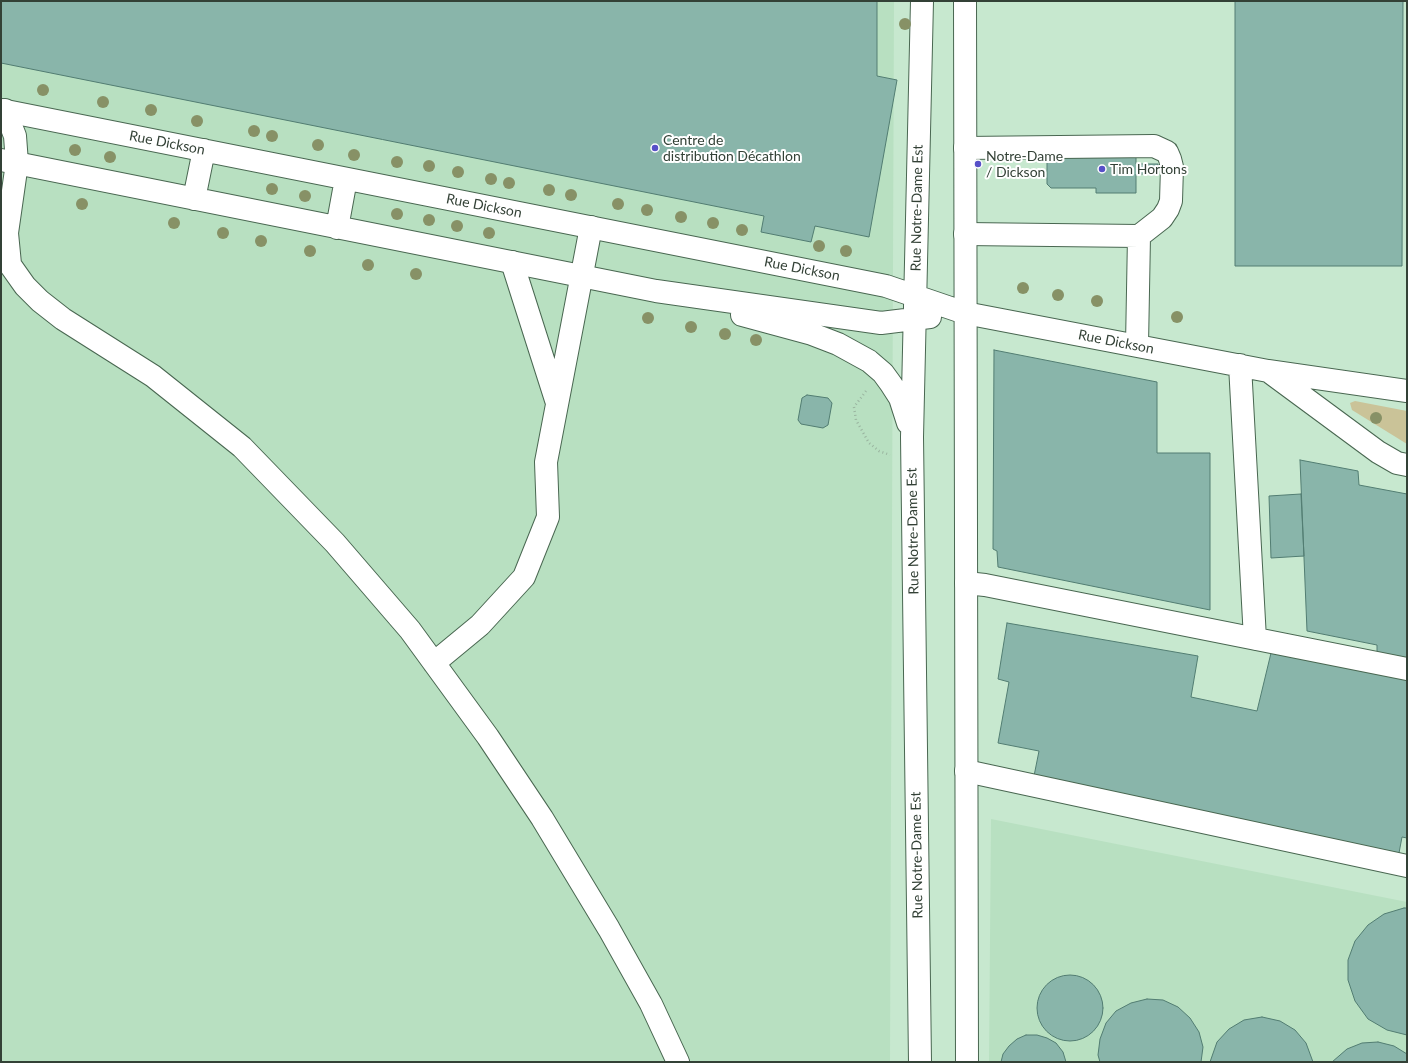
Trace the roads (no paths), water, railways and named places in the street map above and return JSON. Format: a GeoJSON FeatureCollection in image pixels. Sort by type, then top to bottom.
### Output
{"type":"FeatureCollection","features":[{"type":"Feature","properties":{"kind":"main road","name":"Rue Notre-Dame Est"},"geometry":{"type":"LineString","coordinates":[[920,1062],[912,437],[916,319],[922,1]]}},
{"type":"Feature","properties":{"kind":"main road"},"geometry":{"type":"LineString","coordinates":[[965,1],[967,1062]]}},
{"type":"Feature","properties":{"kind":"main road","name":"Rue Dickson"},"geometry":{"type":"LineString","coordinates":[[3,110],[886,286],[965,313],[1268,371],[1407,390]]}},
{"type":"Feature","properties":{"kind":"main road"},"geometry":{"type":"LineString","coordinates":[[3,110],[15,136],[9,162],[5,258],[26,286],[40,301],[63,319],[153,376],[242,447],[335,543],[410,630],[492,743],[542,818],[601,916],[651,1004],[678,1062]]}},
{"type":"Feature","properties":{"kind":"main road"},"geometry":{"type":"LineString","coordinates":[[965,148],[1154,146],[1167,152],[1170,158],[1171,201],[1162,218],[1140,236],[965,234]]}},
{"type":"Feature","properties":{"kind":"main road"},"geometry":{"type":"LineString","coordinates":[[194,199],[204,150]]}},
{"type":"Feature","properties":{"kind":"main road","name":"Rue Dickson"},"geometry":{"type":"LineString","coordinates":[[9,162],[656,290],[881,323],[965,313]]}},
{"type":"Feature","properties":{"kind":"main road"},"geometry":{"type":"LineString","coordinates":[[338,228],[346,179]]}},
{"type":"Feature","properties":{"kind":"main road"},"geometry":{"type":"LineString","coordinates":[[434,663],[480,625],[524,577],[548,517],[546,462],[591,227]]}},
{"type":"Feature","properties":{"kind":"main road"},"geometry":{"type":"LineString","coordinates":[[1137,346],[1140,236]]}},
{"type":"Feature","properties":{"kind":"main road"},"geometry":{"type":"LineString","coordinates":[[512,262],[557,402]]}},
{"type":"Feature","properties":{"kind":"main road"},"geometry":{"type":"LineString","coordinates":[[656,290],[812,334],[838,344],[853,352],[883,373],[891,384],[900,398],[912,437]]}},
{"type":"Feature","properties":{"kind":"main road"},"geometry":{"type":"LineString","coordinates":[[1240,366],[1255,639]]}},
{"type":"Feature","properties":{"kind":"main road","name":"Rue Dickson"},"geometry":{"type":"LineString","coordinates":[[1268,371],[1378,452],[1397,462],[1407,465]]}},
{"type":"Feature","properties":{"kind":"main road"},"geometry":{"type":"LineString","coordinates":[[966,583],[992,586],[1407,669]]}},
{"type":"Feature","properties":{"kind":"main road"},"geometry":{"type":"LineString","coordinates":[[966,771],[1407,866]]}},
{"type":"Feature","properties":{"kind":"place","name":"Centre de distribution Décathlon"},"geometry":{"type":"Point","coordinates":[655,148]}},
{"type":"Feature","properties":{"kind":"place","name":"Notre-Dame / Dickson"},"geometry":{"type":"Point","coordinates":[978,164]}},
{"type":"Feature","properties":{"kind":"place","name":"Tim Hortons"},"geometry":{"type":"Point","coordinates":[1102,169]}}]}
